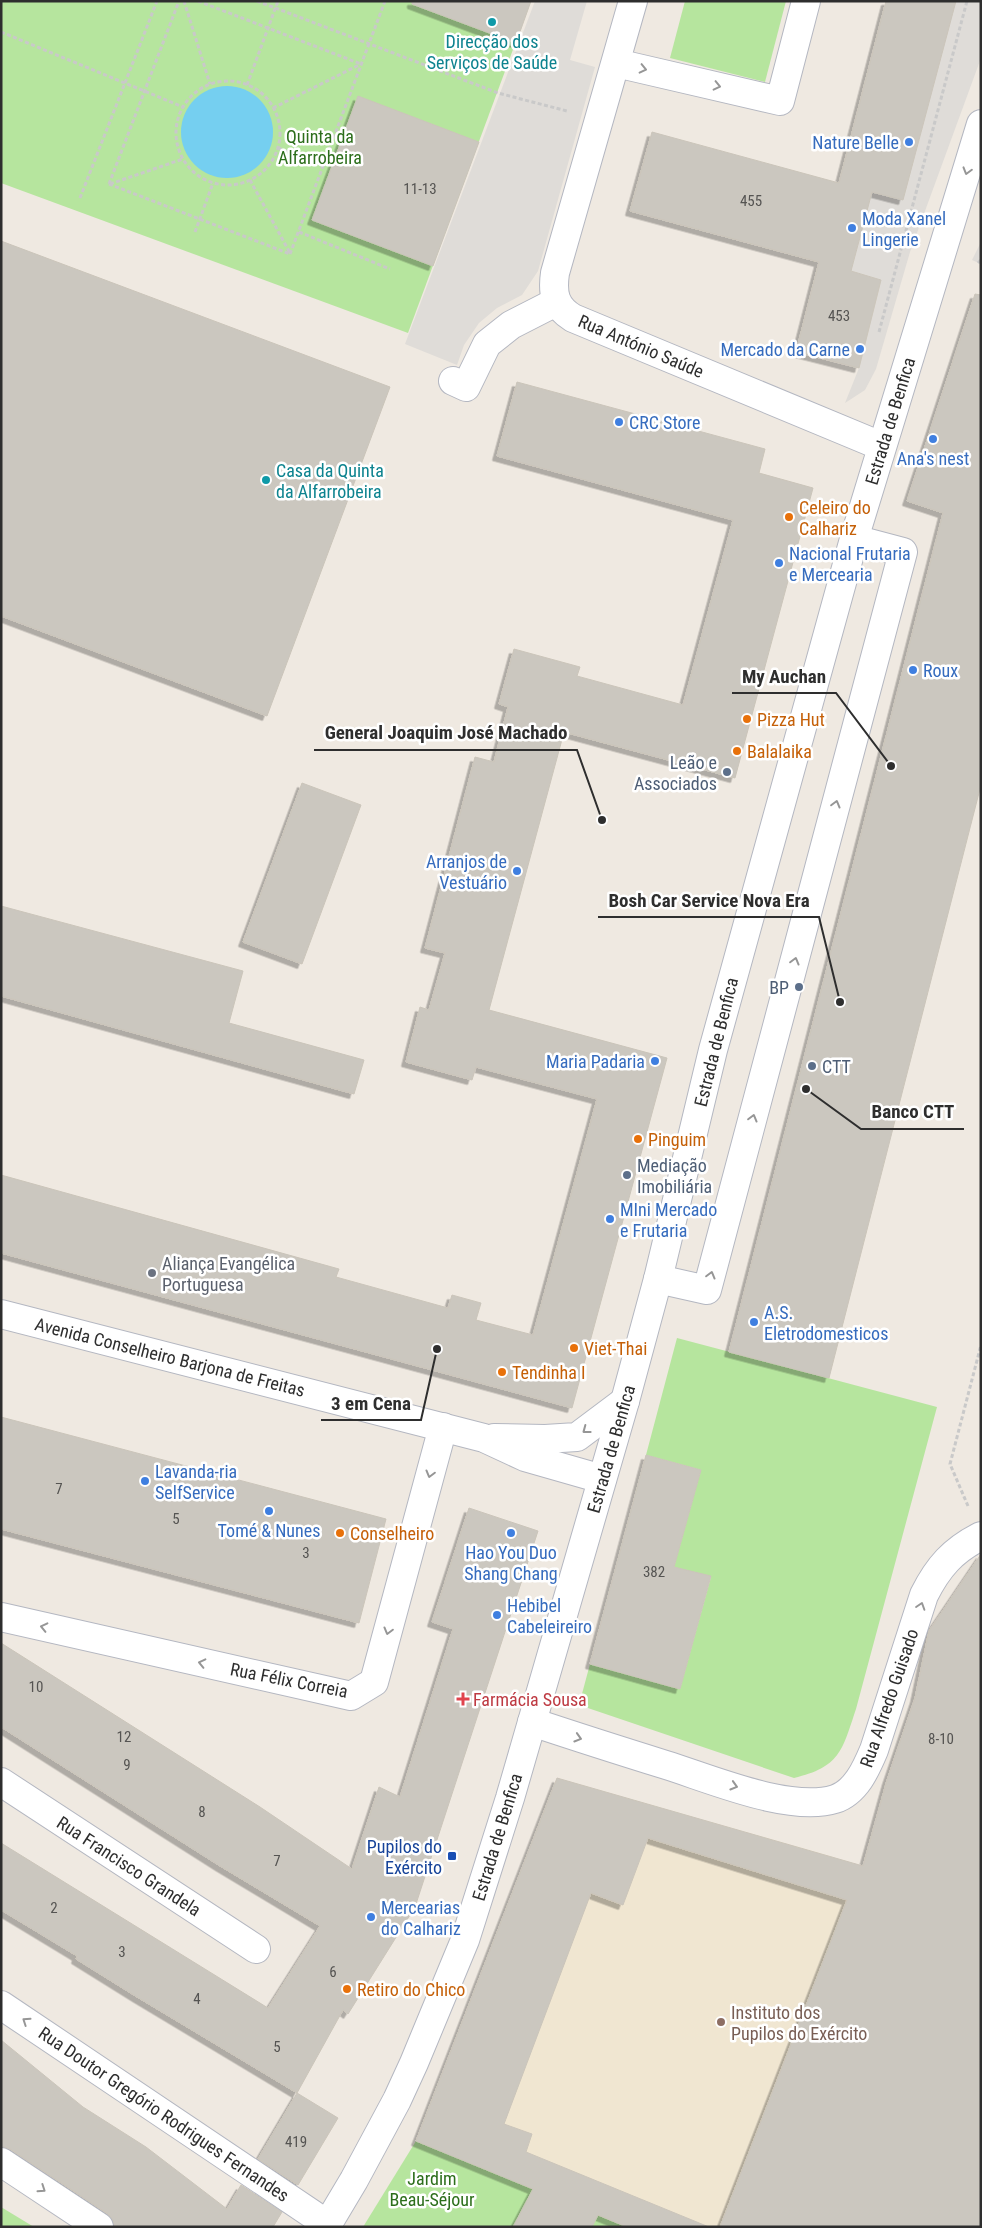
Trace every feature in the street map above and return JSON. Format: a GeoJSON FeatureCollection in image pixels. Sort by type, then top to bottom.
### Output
{"type":"FeatureCollection","features":[{"type":"Feature","properties":{"kind":"street"},"geometry":{"type":"LineString","coordinates":[[453,381],[466,387],[487,344],[511,325],[556,302],[552,288],[555,273],[633,1]]}},
{"type":"Feature","properties":{"kind":"street"},"geometry":{"type":"LineString","coordinates":[[616,63],[780,101],[806,1]]}},
{"type":"Feature","properties":{"kind":"street","name":"Estrada de Benfica"},"geometry":{"type":"LineString","coordinates":[[326,2225],[354,2180],[397,2100],[464,1940],[532,1722],[658,1279],[715,1041],[854,539],[981,124]]}},
{"type":"Feature","properties":{"kind":"street","name":"Estrada de Benfica"},"geometry":{"type":"LineString","coordinates":[[946,243],[981,188]]}},
{"type":"Feature","properties":{"kind":"street","name":"Rua António Saúde"},"geometry":{"type":"LineString","coordinates":[[556,302],[562,311],[573,318],[881,446]]}},
{"type":"Feature","properties":{"kind":"street"},"geometry":{"type":"LineString","coordinates":[[658,1279],[708,1290],[901,562],[903,552],[854,539]]}},
{"type":"Feature","properties":{"kind":"street","name":"Avenida Conselheiro Barjona de Freitas"},"geometry":{"type":"LineString","coordinates":[[1,1314],[484,1438],[525,1457],[602,1479]]}},
{"type":"Feature","properties":{"kind":"street","name":"Avenida Conselheiro Barjona de Freitas"},"geometry":{"type":"LineString","coordinates":[[484,1438],[544,1439],[577,1437],[625,1400]]}},
{"type":"Feature","properties":{"kind":"street","name":"Rua Félix Correia"},"geometry":{"type":"LineString","coordinates":[[1,1617],[351,1696],[374,1682],[443,1427]]}},
{"type":"Feature","properties":{"kind":"street","name":"Rua Alfredo Guisado"},"geometry":{"type":"LineString","coordinates":[[532,1722],[768,1797],[817,1803],[837,1798],[853,1787],[866,1769],[874,1750],[924,1595],[935,1573],[967,1543],[981,1536]]}},
{"type":"Feature","properties":{"kind":"street","name":"Rua Francisco Grandela"},"geometry":{"type":"LineString","coordinates":[[1,1782],[256,1949]]}},
{"type":"Feature","properties":{"kind":"street","name":"Rua Doutor Gregório Rodrigues Fernandes"},"geometry":{"type":"LineString","coordinates":[[1,2005],[326,2225]]}},
{"type":"Feature","properties":{"kind":"street"},"geometry":{"type":"LineString","coordinates":[[1,2162],[99,2227]]}},
{"type":"Feature","properties":{"kind":"path"},"geometry":{"type":"LineString","coordinates":[[80,198],[157,1]]}},
{"type":"Feature","properties":{"kind":"path"},"geometry":{"type":"LineString","coordinates":[[109,184],[180,1]]}},
{"type":"Feature","properties":{"kind":"path"},"geometry":{"type":"LineString","coordinates":[[184,1],[210,84]]}},
{"type":"Feature","properties":{"kind":"path"},"geometry":{"type":"LineString","coordinates":[[198,1],[361,64]]}},
{"type":"Feature","properties":{"kind":"path"},"geometry":{"type":"LineString","coordinates":[[257,1],[498,93],[600,120]]}},
{"type":"Feature","properties":{"kind":"path"},"geometry":{"type":"LineString","coordinates":[[246,84],[278,1]]}},
{"type":"Feature","properties":{"kind":"path"},"geometry":{"type":"LineString","coordinates":[[290,254],[384,1]]}},
{"type":"Feature","properties":{"kind":"path"},"geometry":{"type":"LineString","coordinates":[[879,333],[967,1]]}},
{"type":"Feature","properties":{"kind":"path"},"geometry":{"type":"LineString","coordinates":[[1,32],[183,107]]}},
{"type":"Feature","properties":{"kind":"path"},"geometry":{"type":"LineString","coordinates":[[273,108],[361,64]]}},
{"type":"Feature","properties":{"kind":"path"},"geometry":{"type":"LineString","coordinates":[[225,81],[246,84],[258,90],[278,117],[281,134],[278,148],[268,166],[250,180],[240,184],[222,186],[212,183],[191,171],[183,159],[176,141],[176,123],[183,107],[193,94],[210,84],[225,81]]}},
{"type":"Feature","properties":{"kind":"path"},"geometry":{"type":"LineString","coordinates":[[278,148],[323,166]]}},
{"type":"Feature","properties":{"kind":"path"},"geometry":{"type":"LineString","coordinates":[[109,184],[183,159]]}},
{"type":"Feature","properties":{"kind":"path"},"geometry":{"type":"LineString","coordinates":[[250,180],[290,254]]}},
{"type":"Feature","properties":{"kind":"path"},"geometry":{"type":"LineString","coordinates":[[194,232],[212,183]]}},
{"type":"Feature","properties":{"kind":"path"},"geometry":{"type":"LineString","coordinates":[[109,184],[290,254]]}},
{"type":"Feature","properties":{"kind":"path"},"geometry":{"type":"LineString","coordinates":[[299,232],[390,269]]}},
{"type":"Feature","properties":{"kind":"path"},"geometry":{"type":"LineString","coordinates":[[968,1506],[950,1464],[981,1345]]}},
{"type":"Feature","properties":{"kind":"shaded area"},"geometry":{"type":"Polygon","coordinates":[[[535,1],[587,1],[570,60],[595,67],[538,271],[522,295],[497,308],[479,323],[464,345],[457,365],[405,344],[535,1]]]}},
{"type":"Feature","properties":{"kind":"shaded area"},"geometry":{"type":"Polygon","coordinates":[[[956,1],[981,1],[981,58],[910,252],[876,369],[865,390],[845,403],[859,368],[881,280],[851,271],[872,192],[956,1]]]}},
{"type":"Feature","properties":{"kind":"shaded area"},"geometry":{"type":"Polygon","coordinates":[[[981,242],[981,264],[972,260],[981,242]]]}},
{"type":"Feature","properties":{"kind":"shaded area","name":"Instituto dos Pupilos do Exército"},"geometry":{"type":"Polygon","coordinates":[[[557,1778],[830,1856],[981,1904],[981,2227],[627,2227],[416,2141],[557,1778]]]}},
{"type":"Feature","properties":{"kind":"green space","name":"Quinta da Alfarrobeira"},"geometry":{"type":"Polygon","coordinates":[[[1,1],[531,1],[408,333],[1,183],[1,1]]]}},
{"type":"Feature","properties":{"kind":"green space"},"geometry":{"type":"Polygon","coordinates":[[[685,1],[786,1],[765,82],[670,58],[685,1]]]}},
{"type":"Feature","properties":{"kind":"green space"},"geometry":{"type":"Polygon","coordinates":[[[677,1338],[937,1407],[856,1709],[847,1736],[837,1755],[830,1762],[809,1774],[794,1778],[579,1705],[590,1664],[680,1689],[711,1577],[674,1567],[701,1470],[646,1455],[677,1338]]]}},
{"type":"Feature","properties":{"kind":"green space","name":"Jardim Beau-Séjour"},"geometry":{"type":"Polygon","coordinates":[[[416,2141],[627,2227],[363,2227],[416,2141]]]}},
{"type":"Feature","properties":{"kind":"green space"},"geometry":{"type":"Polygon","coordinates":[[[1,2207],[34,2227],[1,2227],[1,2207]]]}},
{"type":"Feature","properties":{"kind":"water"},"geometry":{"type":"Polygon","coordinates":[[[227,86],[245,89],[260,99],[270,114],[273,132],[270,150],[260,165],[245,175],[227,178],[209,175],[194,165],[184,150],[181,132],[184,114],[194,99],[209,89],[227,86]]]}},
{"type":"Feature","properties":{"kind":"building","name":"Direcção dos Serviços de Saúde"},"geometry":{"type":"Polygon","coordinates":[[[412,1],[531,1],[516,43],[412,4],[412,1]]]}},
{"type":"Feature","properties":{"kind":"building"},"geometry":{"type":"Polygon","coordinates":[[[886,1],[956,1],[903,200],[872,192],[851,271],[881,280],[859,368],[796,352],[819,262],[630,211],[652,132],[839,183],[886,1]]]}},
{"type":"Feature","properties":{"kind":"building"},"geometry":{"type":"Polygon","coordinates":[[[358,96],[479,142],[433,266],[312,220],[358,96]]]}},
{"type":"Feature","properties":{"kind":"building","name":"Casa da Quinta da Alfarrobeira"},"geometry":{"type":"Polygon","coordinates":[[[1,241],[390,387],[267,716],[1,616],[1,241]]]}},
{"type":"Feature","properties":{"kind":"building"},"geometry":{"type":"Polygon","coordinates":[[[975,294],[981,295],[981,785],[829,1378],[729,1352],[943,513],[907,501],[975,294]]]}},
{"type":"Feature","properties":{"kind":"building"},"geometry":{"type":"Polygon","coordinates":[[[517,382],[765,449],[759,473],[813,488],[735,778],[564,732],[489,1010],[667,1058],[572,1408],[1,1253],[1,1175],[339,1269],[336,1277],[448,1308],[452,1295],[481,1303],[476,1320],[533,1335],[597,1099],[476,1067],[472,1080],[406,1062],[420,1007],[429,1010],[445,953],[425,948],[475,757],[494,762],[508,707],[499,704],[514,649],[580,667],[577,676],[683,705],[733,520],[497,456],[517,382]]]}},
{"type":"Feature","properties":{"kind":"building"},"geometry":{"type":"Polygon","coordinates":[[[302,783],[361,805],[302,964],[243,942],[302,783]]]}},
{"type":"Feature","properties":{"kind":"building"},"geometry":{"type":"Polygon","coordinates":[[[1,906],[243,971],[229,1023],[364,1060],[354,1094],[1,996],[1,906]]]}},
{"type":"Feature","properties":{"kind":"building"},"geometry":{"type":"Polygon","coordinates":[[[1,1417],[386,1519],[359,1623],[1,1529],[1,1417]]]}},
{"type":"Feature","properties":{"kind":"building"},"geometry":{"type":"Polygon","coordinates":[[[646,1455],[701,1470],[674,1567],[711,1576],[680,1689],[590,1664],[646,1455]]]}},
{"type":"Feature","properties":{"kind":"building"},"geometry":{"type":"Polygon","coordinates":[[[469,1508],[538,1531],[415,1907],[348,2014],[343,2010],[297,2093],[137,1997],[76,1959],[77,1956],[1,1910],[1,1843],[268,2008],[320,1926],[220,1866],[1,1727],[1,1643],[260,1807],[352,1869],[379,1787],[400,1797],[453,1629],[432,1622],[469,1508]]]}},
{"type":"Feature","properties":{"kind":"building"},"geometry":{"type":"Polygon","coordinates":[[[981,1554],[981,2227],[720,2227],[847,1900],[648,1838],[623,1905],[591,1893],[504,2124],[532,2134],[526,2152],[709,2227],[627,2227],[598,2215],[592,2227],[513,2227],[533,2189],[416,2141],[557,1778],[863,1866],[887,1780],[915,1698],[929,1631],[981,1554]]]}},
{"type":"Feature","properties":{"kind":"building"},"geometry":{"type":"Polygon","coordinates":[[[1,2040],[83,2107],[146,2147],[227,2209],[241,2185],[282,2212],[273,2227],[114,2227],[113,2220],[108,2214],[10,2149],[1,2146],[1,2040]]]}},
{"type":"Feature","properties":{"kind":"building"},"geometry":{"type":"Polygon","coordinates":[[[297,2093],[338,2118],[298,2185],[258,2159],[297,2093]]]}},
{"type":"Feature","properties":{"kind":"place","name":"Direcção dos Serviços de Saúde"},"geometry":{"type":"Point","coordinates":[492,22]}},
{"type":"Feature","properties":{"kind":"place","name":"Nature Belle"},"geometry":{"type":"Point","coordinates":[909,142]}},
{"type":"Feature","properties":{"kind":"place","name":"Moda Xanel Lingerie"},"geometry":{"type":"Point","coordinates":[852,228]}},
{"type":"Feature","properties":{"kind":"place","name":"Mercado da Carne"},"geometry":{"type":"Point","coordinates":[860,349]}},
{"type":"Feature","properties":{"kind":"place","name":"CRC Store"},"geometry":{"type":"Point","coordinates":[619,422]}},
{"type":"Feature","properties":{"kind":"place","name":"Ana's nest"},"geometry":{"type":"Point","coordinates":[933,439]}},
{"type":"Feature","properties":{"kind":"place","name":"Casa da Quinta da Alfarrobeira"},"geometry":{"type":"Point","coordinates":[266,480]}},
{"type":"Feature","properties":{"kind":"place","name":"Celeiro do Calhariz"},"geometry":{"type":"Point","coordinates":[789,517]}},
{"type":"Feature","properties":{"kind":"place","name":"Nacional Frutaria e Mercearia"},"geometry":{"type":"Point","coordinates":[779,563]}},
{"type":"Feature","properties":{"kind":"place","name":"Roux"},"geometry":{"type":"Point","coordinates":[913,670]}},
{"type":"Feature","properties":{"kind":"place","name":"Pizza Hut"},"geometry":{"type":"Point","coordinates":[747,719]}},
{"type":"Feature","properties":{"kind":"place","name":"Balalaika"},"geometry":{"type":"Point","coordinates":[737,751]}},
{"type":"Feature","properties":{"kind":"place","name":"My Auchan"},"geometry":{"type":"Point","coordinates":[891,766]}},
{"type":"Feature","properties":{"kind":"place","name":"Leão e Associados"},"geometry":{"type":"Point","coordinates":[727,772]}},
{"type":"Feature","properties":{"kind":"place","name":"General Joaquim José Machado"},"geometry":{"type":"Point","coordinates":[602,820]}},
{"type":"Feature","properties":{"kind":"place","name":"Arranjos de Vestuário"},"geometry":{"type":"Point","coordinates":[517,871]}},
{"type":"Feature","properties":{"kind":"place","name":"BP"},"geometry":{"type":"Point","coordinates":[799,987]}},
{"type":"Feature","properties":{"kind":"place","name":"Bosh Car Service Nova Era"},"geometry":{"type":"Point","coordinates":[840,1002]}},
{"type":"Feature","properties":{"kind":"place","name":"Maria Padaria"},"geometry":{"type":"Point","coordinates":[655,1061]}},
{"type":"Feature","properties":{"kind":"place","name":"CTT"},"geometry":{"type":"Point","coordinates":[812,1066]}},
{"type":"Feature","properties":{"kind":"place","name":"Banco CTT"},"geometry":{"type":"Point","coordinates":[806,1089]}},
{"type":"Feature","properties":{"kind":"place","name":"Pinguim"},"geometry":{"type":"Point","coordinates":[638,1139]}},
{"type":"Feature","properties":{"kind":"place","name":"Mediação Imobiliária"},"geometry":{"type":"Point","coordinates":[627,1175]}},
{"type":"Feature","properties":{"kind":"place","name":"MIni Mercado e Frutaria"},"geometry":{"type":"Point","coordinates":[610,1219]}},
{"type":"Feature","properties":{"kind":"place","name":"Aliança Evangélica Portuguesa"},"geometry":{"type":"Point","coordinates":[152,1273]}},
{"type":"Feature","properties":{"kind":"place","name":"A.S. Eletrodomesticos"},"geometry":{"type":"Point","coordinates":[754,1322]}},
{"type":"Feature","properties":{"kind":"place","name":"Viet-Thai"},"geometry":{"type":"Point","coordinates":[574,1348]}},
{"type":"Feature","properties":{"kind":"place","name":"3 em Cena"},"geometry":{"type":"Point","coordinates":[437,1349]}},
{"type":"Feature","properties":{"kind":"place","name":"Tendinha I"},"geometry":{"type":"Point","coordinates":[502,1372]}},
{"type":"Feature","properties":{"kind":"place","name":"Lavanda-ria SelfService"},"geometry":{"type":"Point","coordinates":[145,1481]}},
{"type":"Feature","properties":{"kind":"place","name":"Tomé & Nunes"},"geometry":{"type":"Point","coordinates":[269,1511]}},
{"type":"Feature","properties":{"kind":"place","name":"Conselheiro"},"geometry":{"type":"Point","coordinates":[340,1533]}},
{"type":"Feature","properties":{"kind":"place","name":"Hao You Duo Shang Chang"},"geometry":{"type":"Point","coordinates":[511,1533]}},
{"type":"Feature","properties":{"kind":"place","name":"Hebibel Cabeleireiro"},"geometry":{"type":"Point","coordinates":[497,1615]}},
{"type":"Feature","properties":{"kind":"place","name":"Farmácia Sousa"},"geometry":{"type":"Point","coordinates":[463,1699]}},
{"type":"Feature","properties":{"kind":"place","name":"Pupilos do Exército"},"geometry":{"type":"Point","coordinates":[452,1856]}},
{"type":"Feature","properties":{"kind":"place","name":"Mercearias do Calhariz"},"geometry":{"type":"Point","coordinates":[371,1917]}},
{"type":"Feature","properties":{"kind":"place","name":"Retiro do Chico"},"geometry":{"type":"Point","coordinates":[347,1989]}},
{"type":"Feature","properties":{"kind":"place","name":"Instituto dos Pupilos do Exército"},"geometry":{"type":"Point","coordinates":[721,2022]}}]}
